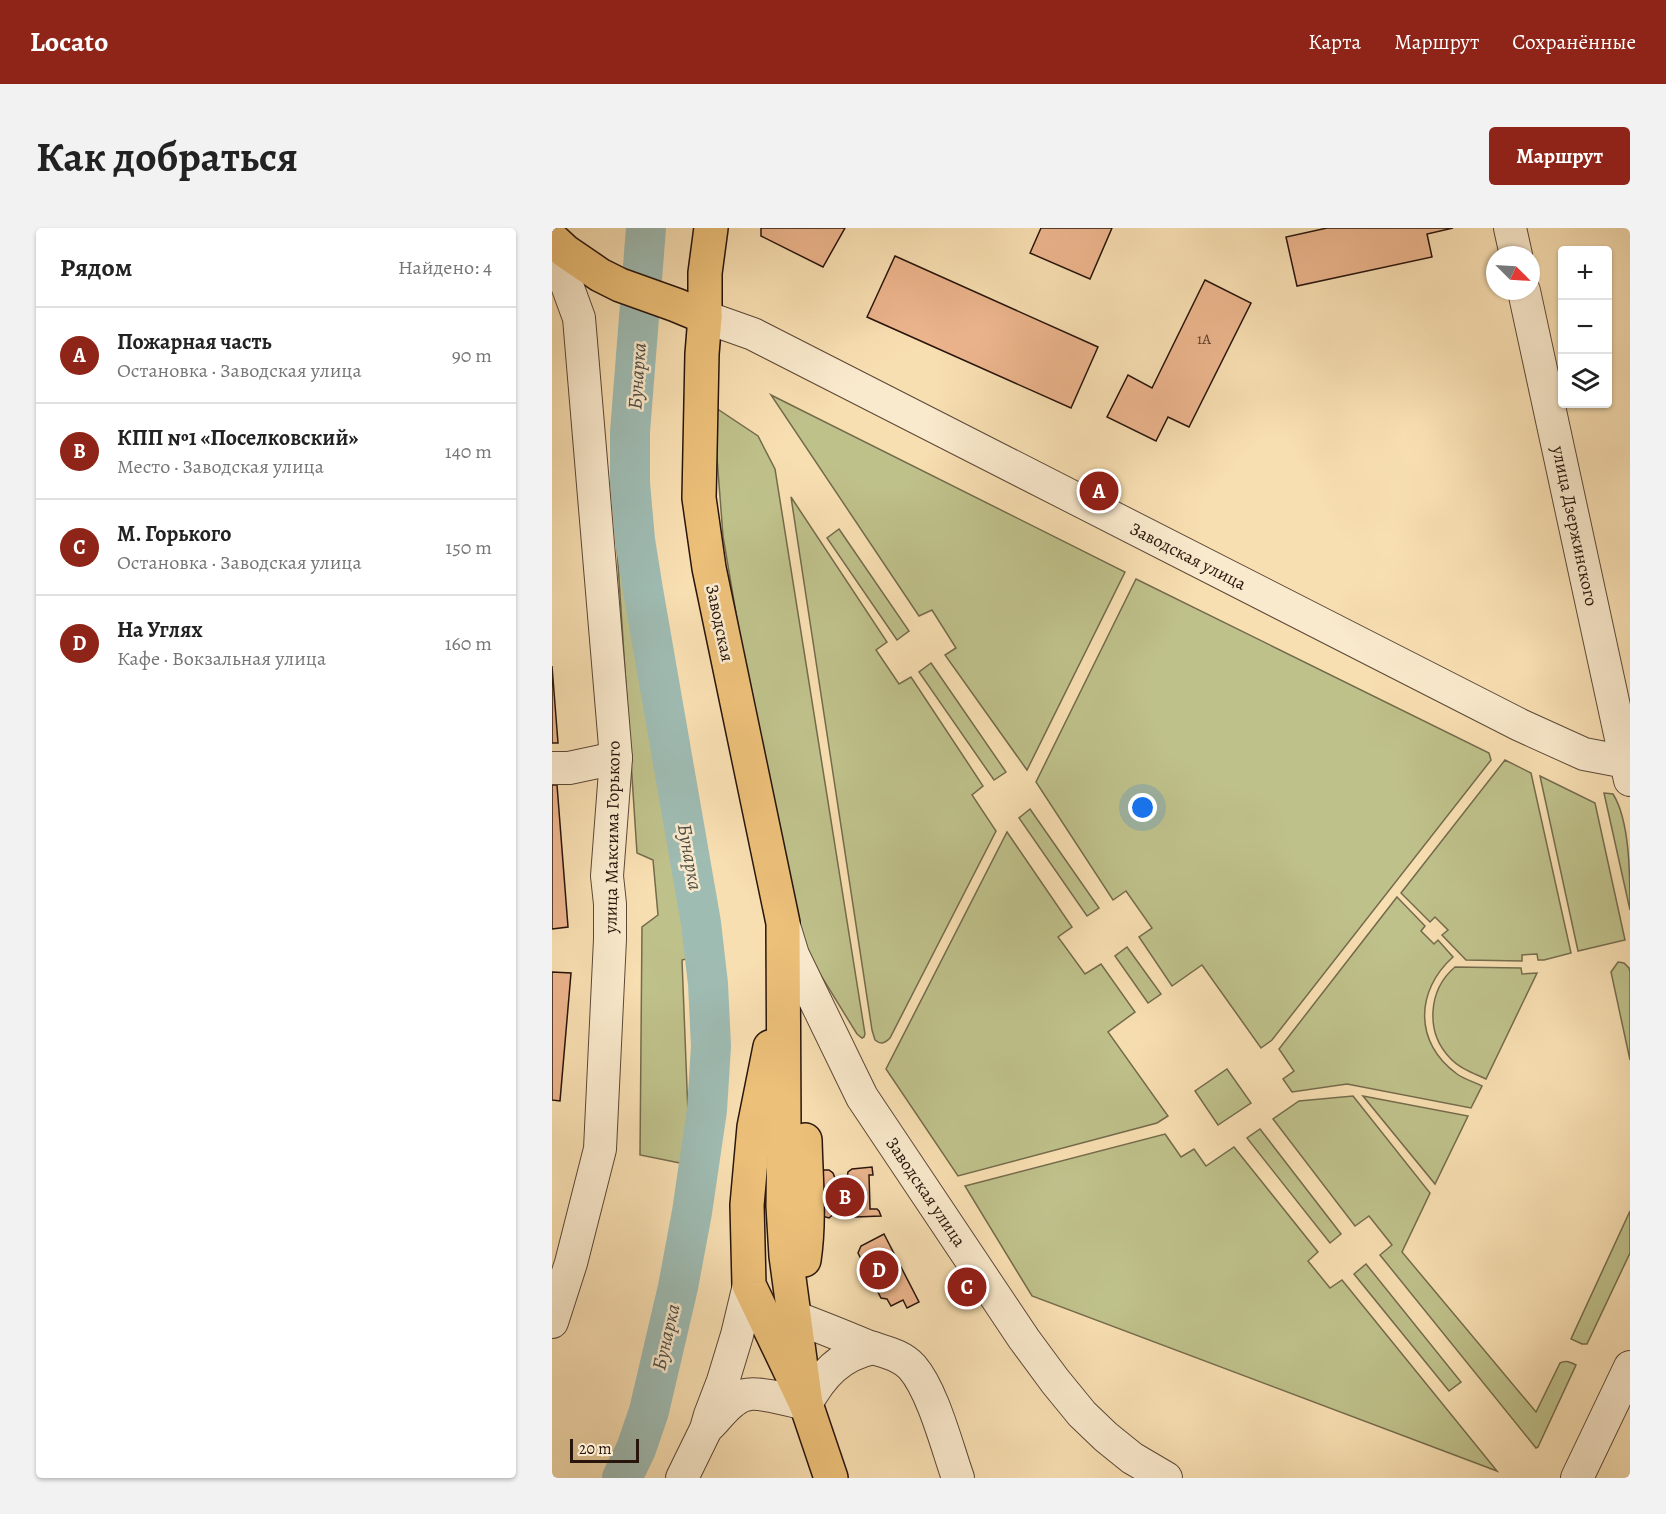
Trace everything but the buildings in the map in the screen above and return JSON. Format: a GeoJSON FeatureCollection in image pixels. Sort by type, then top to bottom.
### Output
{"type":"FeatureCollection","features":[{"type":"Feature","properties":{"kind":"main road","name":"Заводская"},"geometry":{"type":"LineString","coordinates":[[711,228],[705,273],[691,311],[702,354],[699,498],[709,568],[783,923],[784,981],[776,1206]]}},
{"type":"Feature","properties":{"kind":"main road"},"geometry":{"type":"LineString","coordinates":[[552,238],[565,251],[600,275],[620,285],[691,311]]}},
{"type":"Feature","properties":{"kind":"main road"},"geometry":{"type":"LineString","coordinates":[[776,1206],[749,1285],[806,1404],[831,1478]]}},
{"type":"Feature","properties":{"kind":"main road"},"geometry":{"type":"LineString","coordinates":[[776,1206],[786,1256],[806,1404]]}},
{"type":"Feature","properties":{"kind":"street"},"geometry":{"type":"LineString","coordinates":[[1510,228],[1514,246]]}},
{"type":"Feature","properties":{"kind":"street","name":"улица Максима Горького"},"geometry":{"type":"LineString","coordinates":[[552,243],[579,318],[616,758],[607,876],[610,939],[600,1149],[571,1263],[552,1322]]}},
{"type":"Feature","properties":{"kind":"street","name":"улица Дзержинского"},"geometry":{"type":"LineString","coordinates":[[1526,300],[1625,728],[1628,771]]}},
{"type":"Feature","properties":{"kind":"street","name":"Заводская улица"},"geometry":{"type":"LineString","coordinates":[[691,311],[764,339],[1520,725],[1628,771]]}},
{"type":"Feature","properties":{"kind":"street"},"geometry":{"type":"LineString","coordinates":[[552,768],[569,768],[616,758]]}},
{"type":"Feature","properties":{"kind":"street","name":"Заводская улица"},"geometry":{"type":"LineString","coordinates":[[783,923],[793,955],[862,1097],[1024,1339],[1082,1414],[1132,1458],[1166,1478]]}},
{"type":"Feature","properties":{"kind":"street"},"geometry":{"type":"LineString","coordinates":[[682,1478],[706,1429],[738,1335],[749,1285]]}},
{"type":"Feature","properties":{"kind":"street"},"geometry":{"type":"LineString","coordinates":[[794,1317],[873,1348],[888,1351],[901,1358],[912,1368],[928,1392],[958,1478]]}},
{"type":"Feature","properties":{"kind":"street"},"geometry":{"type":"LineString","coordinates":[[706,1429],[730,1403],[746,1394],[775,1397],[806,1404],[816,1386],[832,1368],[852,1354],[873,1348]]}},
{"type":"Feature","properties":{"kind":"street"},"geometry":{"type":"LineString","coordinates":[[1577,1478],[1630,1367]]}},
{"type":"Feature","properties":{"kind":"green space"},"geometry":{"type":"Polygon","coordinates":[[[771,395],[1125,572],[1027,770],[945,655],[956,648],[932,610],[919,616],[771,395]]]}},
{"type":"Feature","properties":{"kind":"green space"},"geometry":{"type":"Polygon","coordinates":[[[716,408],[758,436],[775,469],[865,1034],[862,1038],[857,1034],[812,961],[805,946],[785,878],[723,536],[715,432],[716,408]]]}},
{"type":"Feature","properties":{"kind":"green space"},"geometry":{"type":"Polygon","coordinates":[[[791,497],[887,642],[876,650],[899,684],[911,677],[983,786],[972,795],[996,831],[890,1038],[883,1043],[875,1040],[872,1030],[791,497]]]}},
{"type":"Feature","properties":{"kind":"green space"},"geometry":{"type":"Polygon","coordinates":[[[620,502],[648,668],[679,805],[705,954],[682,960],[690,1165],[640,1155],[642,927],[658,915],[653,860],[637,853],[614,503],[620,502]]]}},
{"type":"Feature","properties":{"kind":"green space"},"geometry":{"type":"Polygon","coordinates":[[[839,529],[909,631],[897,640],[827,538],[839,529]]]}},
{"type":"Feature","properties":{"kind":"green space"},"geometry":{"type":"Polygon","coordinates":[[[1136,579],[1489,753],[1491,760],[1272,1040],[1261,1048],[1202,965],[1172,986],[1139,937],[1152,928],[1126,891],[1113,900],[1036,782],[1136,579]]]}},
{"type":"Feature","properties":{"kind":"green space"},"geometry":{"type":"Polygon","coordinates":[[[931,663],[1006,772],[994,780],[919,672],[931,663]]]}},
{"type":"Feature","properties":{"kind":"green space"},"geometry":{"type":"Polygon","coordinates":[[[1505,760],[1531,773],[1571,953],[1544,960],[1538,960],[1537,954],[1522,955],[1522,961],[1466,960],[1442,935],[1448,930],[1435,917],[1430,922],[1401,893],[1505,760]]]}},
{"type":"Feature","properties":{"kind":"green space"},"geometry":{"type":"Polygon","coordinates":[[[1540,776],[1595,803],[1625,940],[1578,951],[1540,776]]]}},
{"type":"Feature","properties":{"kind":"green space"},"geometry":{"type":"Polygon","coordinates":[[[1604,793],[1613,794],[1623,819],[1628,849],[1630,910],[1604,793]]]}},
{"type":"Feature","properties":{"kind":"green space"},"geometry":{"type":"Polygon","coordinates":[[[1030,809],[1099,908],[1087,916],[1019,818],[1030,809]]]}},
{"type":"Feature","properties":{"kind":"green space"},"geometry":{"type":"Polygon","coordinates":[[[1007,832],[1072,927],[1058,937],[1085,974],[1101,964],[1135,1012],[1108,1032],[1168,1116],[1157,1123],[958,1176],[886,1069],[1007,832]]]}},
{"type":"Feature","properties":{"kind":"green space"},"geometry":{"type":"Polygon","coordinates":[[[1397,897],[1425,926],[1421,931],[1434,944],[1438,940],[1453,957],[1440,971],[1432,985],[1426,1001],[1425,1017],[1427,1032],[1433,1047],[1443,1061],[1460,1076],[1482,1086],[1471,1108],[1347,1084],[1292,1092],[1283,1079],[1294,1071],[1279,1049],[1397,897]]]}},
{"type":"Feature","properties":{"kind":"green space"},"geometry":{"type":"Polygon","coordinates":[[[1127,947],[1161,994],[1148,1003],[1115,956],[1127,947]]]}},
{"type":"Feature","properties":{"kind":"green space"},"geometry":{"type":"Polygon","coordinates":[[[1618,962],[1624,963],[1630,972],[1630,1060],[1611,972],[1618,962]]]}},
{"type":"Feature","properties":{"kind":"green space"},"geometry":{"type":"Polygon","coordinates":[[[1455,967],[1521,968],[1522,974],[1537,973],[1486,1079],[1454,1062],[1442,1048],[1436,1036],[1433,1024],[1435,999],[1439,987],[1455,967]]]}},
{"type":"Feature","properties":{"kind":"green space"},"geometry":{"type":"Polygon","coordinates":[[[1227,1069],[1251,1103],[1218,1125],[1195,1091],[1227,1069]]]}},
{"type":"Feature","properties":{"kind":"green space"},"geometry":{"type":"Polygon","coordinates":[[[1353,1096],[1430,1193],[1402,1252],[1536,1412],[1560,1363],[1568,1362],[1576,1365],[1538,1447],[1536,1448],[1380,1255],[1392,1245],[1369,1216],[1355,1226],[1273,1119],[1299,1101],[1353,1096]]]}},
{"type":"Feature","properties":{"kind":"green space"},"geometry":{"type":"Polygon","coordinates":[[[1363,1096],[1468,1116],[1435,1184],[1363,1096]]]}},
{"type":"Feature","properties":{"kind":"green space"},"geometry":{"type":"Polygon","coordinates":[[[1260,1129],[1341,1234],[1330,1243],[1247,1138],[1260,1129]]]}},
{"type":"Feature","properties":{"kind":"green space"},"geometry":{"type":"Polygon","coordinates":[[[1165,1134],[1181,1157],[1194,1149],[1206,1166],[1234,1147],[1318,1252],[1308,1261],[1330,1288],[1342,1280],[1497,1471],[1032,1296],[965,1186],[1165,1134]]]}},
{"type":"Feature","properties":{"kind":"green space"},"geometry":{"type":"Polygon","coordinates":[[[1630,1211],[1630,1253],[1587,1344],[1582,1344],[1571,1339],[1630,1211]]]}},
{"type":"Feature","properties":{"kind":"green space"},"geometry":{"type":"Polygon","coordinates":[[[1366,1264],[1461,1382],[1449,1391],[1354,1274],[1366,1264]]]}},
{"type":"Feature","properties":{"kind":"waterway","name":"Бунарка"},"geometry":{"type":"LineString","coordinates":[[622,1478],[636,1449],[649,1411],[678,1287],[707,1110],[711,1046],[708,984],[701,923],[643,590],[635,540],[630,483],[630,432],[646,228]]}},
{"type":"Feature","properties":{"kind":"place","name":"Пожарная часть"},"geometry":{"type":"Point","coordinates":[1099,491]}},
{"type":"Feature","properties":{"kind":"place","name":"КПП №1 «Поселковский»"},"geometry":{"type":"Point","coordinates":[845,1197]}},
{"type":"Feature","properties":{"kind":"place","name":"На Углях"},"geometry":{"type":"Point","coordinates":[879,1270]}},
{"type":"Feature","properties":{"kind":"place","name":"М. Горького"},"geometry":{"type":"Point","coordinates":[967,1287]}}]}
